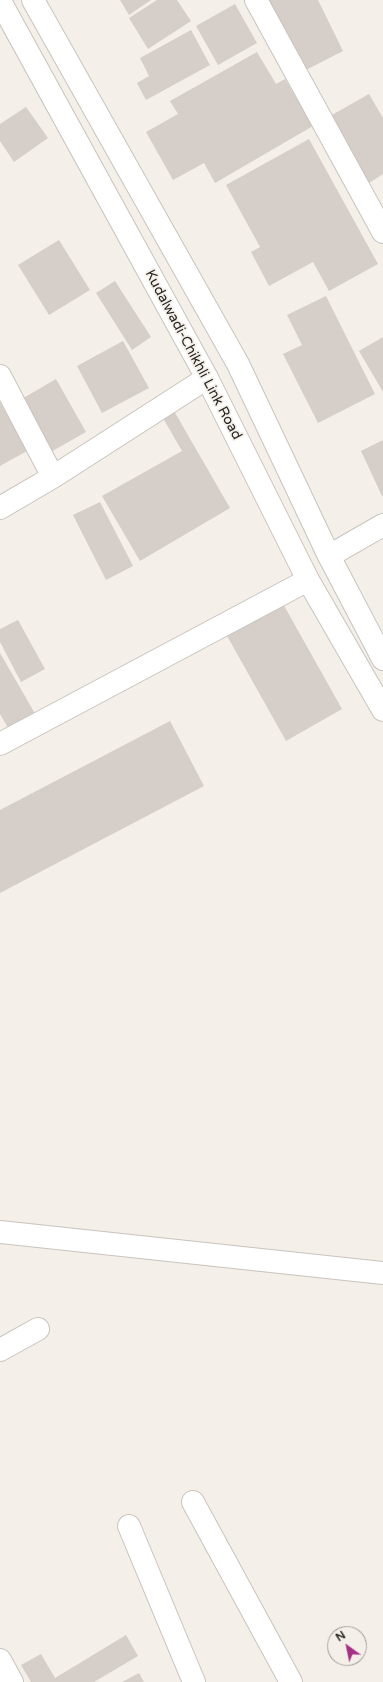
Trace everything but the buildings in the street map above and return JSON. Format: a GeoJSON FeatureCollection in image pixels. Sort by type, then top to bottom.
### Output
{"type":"FeatureCollection","features":[{"type":"Feature","properties":{"kind":"main road"},"geometry":{"type":"LineString","coordinates":[[33,0],[238,364],[329,556],[383,659]]}},
{"type":"Feature","properties":{"kind":"main road"},"geometry":{"type":"LineString","coordinates":[[256,0],[383,232]]}},
{"type":"Feature","properties":{"kind":"main road","name":"Kudalwadi-Chikhli Link Road"},"geometry":{"type":"LineString","coordinates":[[0,1],[208,378],[308,580],[383,710]]}},
{"type":"Feature","properties":{"kind":"main road"},"geometry":{"type":"LineString","coordinates":[[0,508],[53,477],[208,378],[238,364]]}},
{"type":"Feature","properties":{"kind":"main road"},"geometry":{"type":"LineString","coordinates":[[0,376],[53,477]]}},
{"type":"Feature","properties":{"kind":"main road"},"geometry":{"type":"LineString","coordinates":[[329,556],[383,525]]}},
{"type":"Feature","properties":{"kind":"main road"},"geometry":{"type":"LineString","coordinates":[[0,744],[308,580]]}},
{"type":"Feature","properties":{"kind":"main road"},"geometry":{"type":"LineString","coordinates":[[0,1232],[383,1273]]}},
{"type":"Feature","properties":{"kind":"main road"},"geometry":{"type":"LineString","coordinates":[[0,1350],[38,1329]]}},
{"type":"Feature","properties":{"kind":"main road"},"geometry":{"type":"LineString","coordinates":[[193,1502],[291,1682]]}},
{"type":"Feature","properties":{"kind":"main road"},"geometry":{"type":"LineString","coordinates":[[129,1526],[194,1682]]}},
{"type":"Feature","properties":{"kind":"main road"},"geometry":{"type":"LineString","coordinates":[[0,1660],[12,1682]]}}]}
